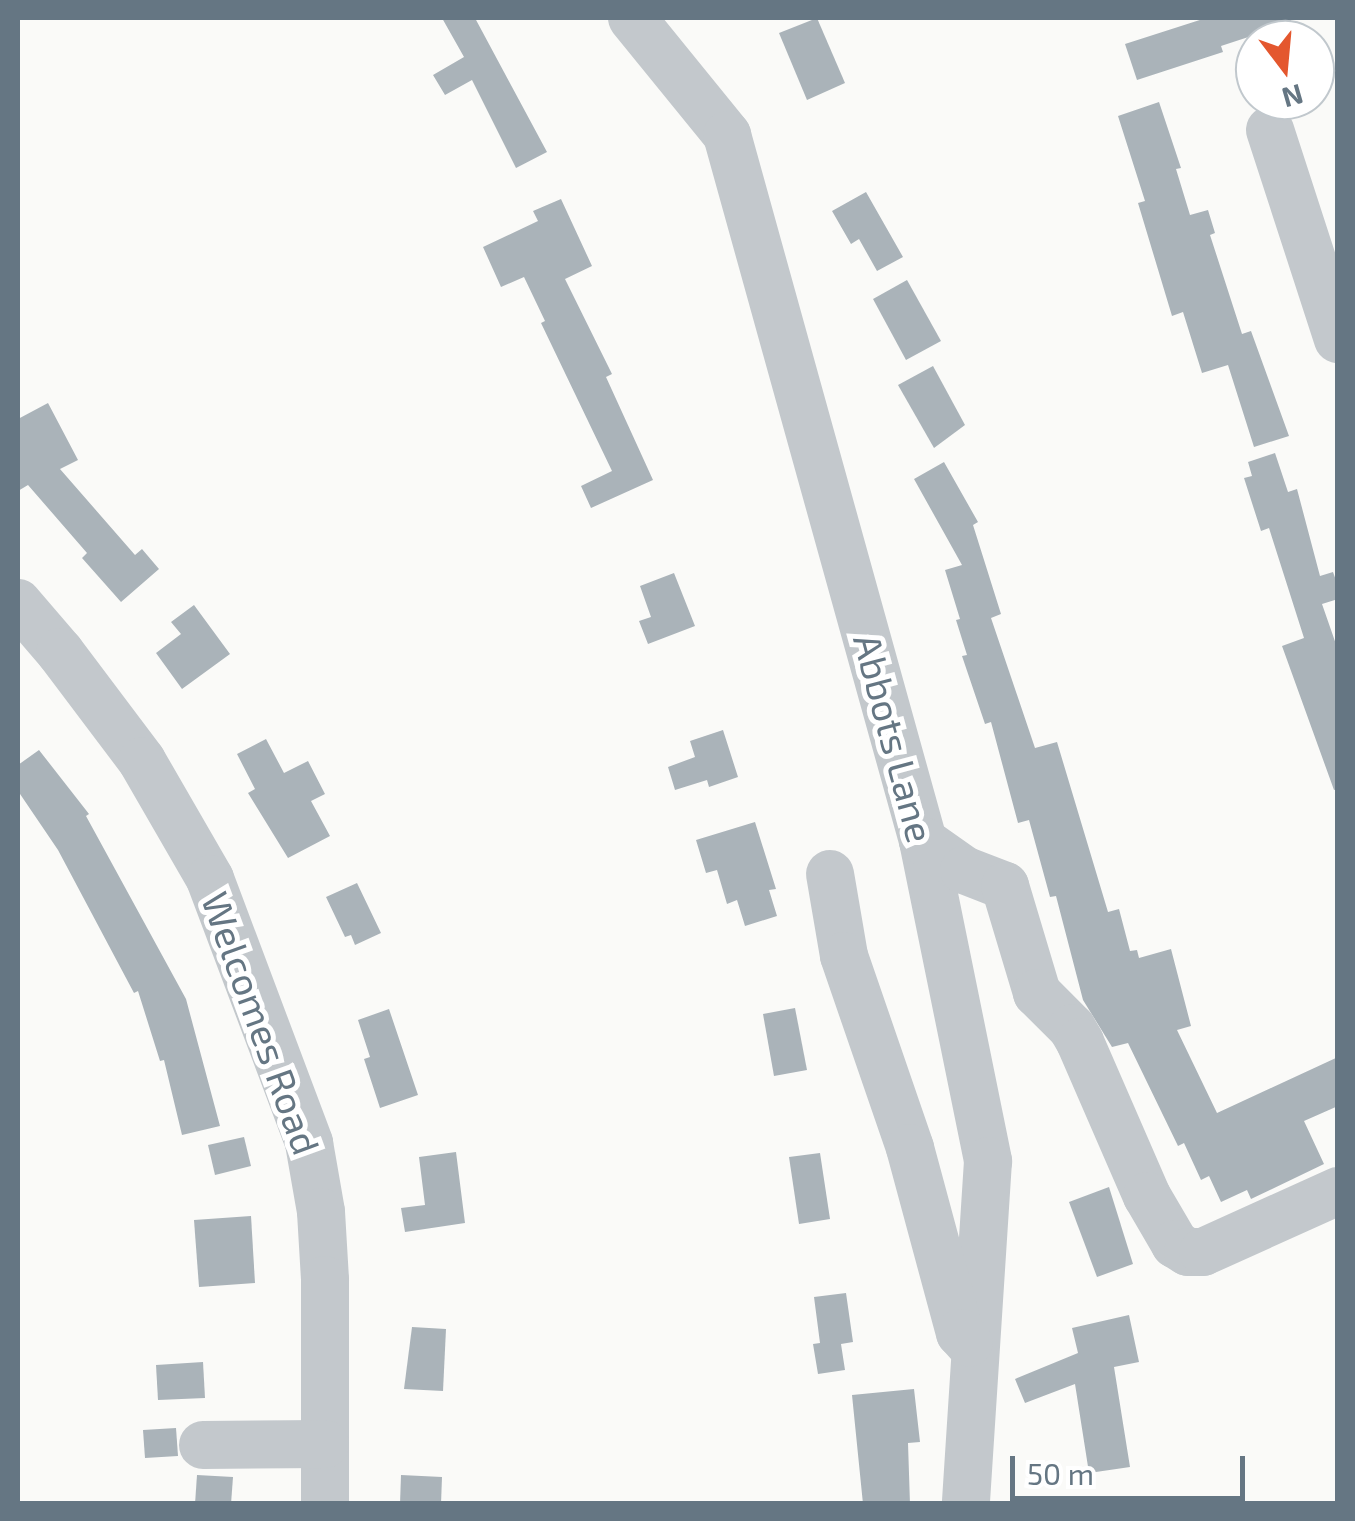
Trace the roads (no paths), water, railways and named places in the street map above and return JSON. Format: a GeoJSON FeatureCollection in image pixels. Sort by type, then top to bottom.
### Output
{"type":"FeatureCollection","features":[{"type":"Feature","properties":{"kind":"street","name":"Abbots Lane"},"geometry":{"type":"LineString","coordinates":[[632,18],[726,135],[923,842],[988,1161],[966,1504]]}},
{"type":"Feature","properties":{"kind":"street"},"geometry":{"type":"LineString","coordinates":[[1270,130],[1338,338]]}},
{"type":"Feature","properties":{"kind":"street","name":"Welcomes Road"},"geometry":{"type":"LineString","coordinates":[[18,603],[142,761],[210,879],[309,1143],[321,1212],[324,1504]]}},
{"type":"Feature","properties":{"kind":"street"},"geometry":{"type":"LineString","coordinates":[[923,842],[964,870],[1005,886],[1036,994],[1072,1028],[1147,1196],[1175,1244],[1188,1252],[1203,1252],[1338,1190]]}},
{"type":"Feature","properties":{"kind":"street"},"geometry":{"type":"LineString","coordinates":[[830,874],[844,956],[910,1148],[960,1333],[976,1348]]}},
{"type":"Feature","properties":{"kind":"street"},"geometry":{"type":"LineString","coordinates":[[203,1445],[326,1444]]}}]}
